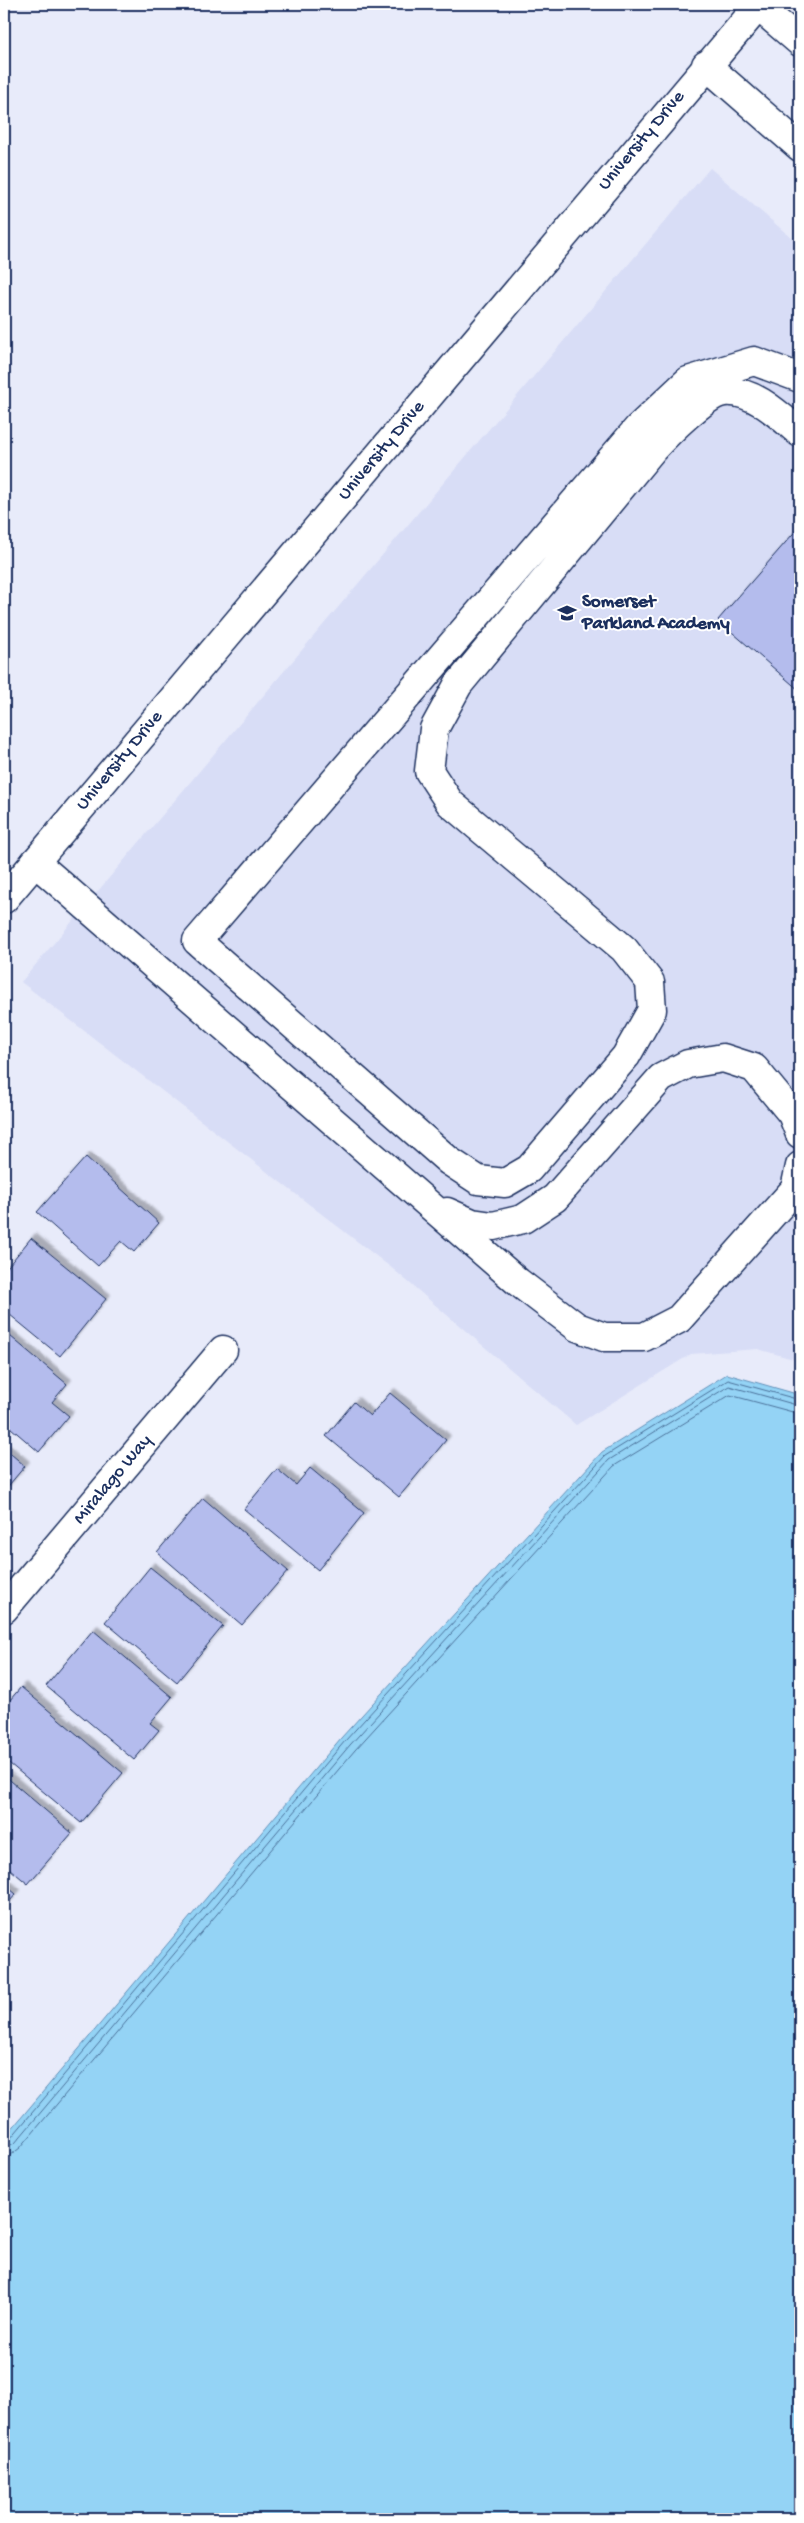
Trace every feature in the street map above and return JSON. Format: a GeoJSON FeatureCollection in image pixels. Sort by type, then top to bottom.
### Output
{"type":"FeatureCollection","features":[{"type":"Feature","properties":{"kind":"main road"},"geometry":{"type":"LineString","coordinates":[[759,5],[800,42]]}},
{"type":"Feature","properties":{"kind":"main road","name":"University Drive"},"geometry":{"type":"LineString","coordinates":[[4,899],[759,5]]}},
{"type":"Feature","properties":{"kind":"main road"},"geometry":{"type":"LineString","coordinates":[[706,66],[800,148]]}},
{"type":"Feature","properties":{"kind":"main road"},"geometry":{"type":"LineString","coordinates":[[800,378],[754,361],[688,382],[638,428],[197,942],[442,1155],[478,1180],[505,1183],[529,1169],[546,1150],[626,1056],[652,1010],[650,982],[624,949],[450,803],[429,771],[434,729],[458,685],[653,449],[680,421],[723,392],[744,394],[772,409],[800,433]]}},
{"type":"Feature","properties":{"kind":"main road"},"geometry":{"type":"LineString","coordinates":[[35,862],[518,1282],[577,1327],[604,1337],[644,1337],[679,1319],[795,1189],[800,1166]]}},
{"type":"Feature","properties":{"kind":"main road"},"geometry":{"type":"LineString","coordinates":[[427,1203],[479,1224],[493,1226],[523,1218],[555,1198],[661,1078],[688,1064],[724,1058],[754,1068],[792,1114],[800,1134]]}},
{"type":"Feature","properties":{"kind":"main road","name":"Miralago Way"},"geometry":{"type":"LineString","coordinates":[[4,1609],[223,1350]]}},
{"type":"Feature","properties":{"kind":"shaded area","name":"Somerset Parkland Academy"},"geometry":{"type":"Polygon","coordinates":[[[710,168],[800,245],[800,1361],[758,1349],[691,1354],[576,1425],[393,1269],[21,982],[710,168]]]}},
{"type":"Feature","properties":{"kind":"water"},"geometry":{"type":"Polygon","coordinates":[[[727,1374],[800,1395],[800,2519],[4,2519],[4,2138],[341,1738],[602,1452],[727,1374]]]}},
{"type":"Feature","properties":{"kind":"building"},"geometry":{"type":"Polygon","coordinates":[[[800,528],[800,691],[718,620],[800,528]]]}},
{"type":"Feature","properties":{"kind":"building"},"geometry":{"type":"Polygon","coordinates":[[[86,1157],[159,1223],[134,1252],[121,1241],[98,1266],[37,1212],[86,1157]]]}},
{"type":"Feature","properties":{"kind":"building"},"geometry":{"type":"Polygon","coordinates":[[[31,1238],[106,1299],[60,1356],[4,1310],[4,1271],[31,1238]]]}},
{"type":"Feature","properties":{"kind":"building"},"geometry":{"type":"Polygon","coordinates":[[[4,1331],[67,1384],[52,1402],[69,1416],[39,1452],[4,1422],[4,1331]]]}},
{"type":"Feature","properties":{"kind":"building"},"geometry":{"type":"Polygon","coordinates":[[[390,1393],[446,1440],[399,1497],[326,1436],[354,1402],[370,1416],[390,1393]]]}},
{"type":"Feature","properties":{"kind":"building"},"geometry":{"type":"Polygon","coordinates":[[[4,1448],[25,1466],[4,1491],[4,1448]]]}},
{"type":"Feature","properties":{"kind":"building"},"geometry":{"type":"Polygon","coordinates":[[[310,1468],[364,1513],[318,1570],[244,1509],[277,1469],[296,1485],[310,1468]]]}},
{"type":"Feature","properties":{"kind":"building"},"geometry":{"type":"Polygon","coordinates":[[[203,1498],[288,1571],[242,1625],[157,1552],[203,1498]]]}},
{"type":"Feature","properties":{"kind":"building"},"geometry":{"type":"Polygon","coordinates":[[[150,1567],[223,1626],[177,1682],[105,1622],[150,1567]]]}},
{"type":"Feature","properties":{"kind":"building"},"geometry":{"type":"Polygon","coordinates":[[[93,1630],[172,1697],[150,1723],[159,1730],[134,1760],[46,1686],[93,1630]]]}},
{"type":"Feature","properties":{"kind":"building"},"geometry":{"type":"Polygon","coordinates":[[[21,1687],[123,1773],[81,1823],[4,1759],[4,1724],[7,1720],[4,1717],[4,1707],[21,1687]]]}},
{"type":"Feature","properties":{"kind":"building"},"geometry":{"type":"Polygon","coordinates":[[[4,1775],[72,1833],[28,1884],[4,1864],[4,1775]]]}},
{"type":"Feature","properties":{"kind":"building"},"geometry":{"type":"Polygon","coordinates":[[[4,1884],[16,1894],[4,1908],[4,1884]]]}},
{"type":"Feature","properties":{"kind":"place","name":"Somerset Parkland Academy"},"geometry":{"type":"Point","coordinates":[567,613]}}]}
